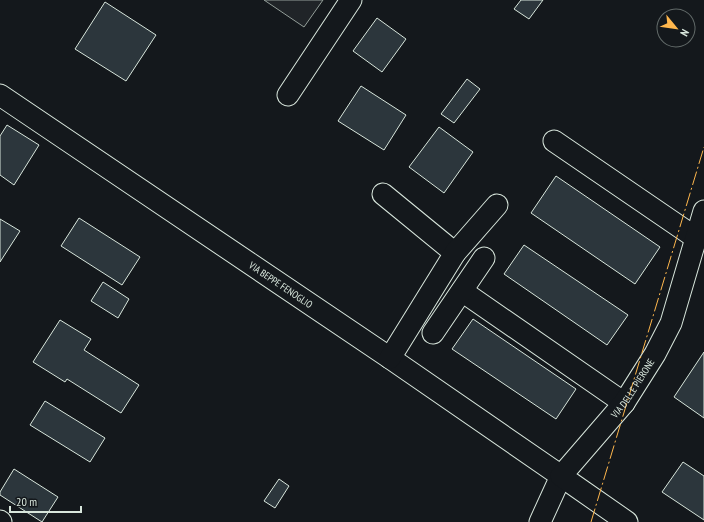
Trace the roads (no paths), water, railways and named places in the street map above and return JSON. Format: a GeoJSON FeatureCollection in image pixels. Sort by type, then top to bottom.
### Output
{"type":"FeatureCollection","features":[{"type":"Feature","properties":{"kind":"street"},"geometry":{"type":"LineString","coordinates":[[288,94],[351,0]]}},
{"type":"Feature","properties":{"kind":"street","name":"VIA BEPPE FENOGLIO"},"geometry":{"type":"LineString","coordinates":[[0,95],[562,476]]}},
{"type":"Feature","properties":{"kind":"street"},"geometry":{"type":"LineString","coordinates":[[554,141],[696,238]]}},
{"type":"Feature","properties":{"kind":"street"},"geometry":{"type":"LineString","coordinates":[[383,194],[455,253]]}},
{"type":"Feature","properties":{"kind":"street"},"geometry":{"type":"LineString","coordinates":[[390,358],[455,253],[497,205]]}},
{"type":"Feature","properties":{"kind":"street","name":"VIA DELLE PIERONE"},"geometry":{"type":"LineString","coordinates":[[540,522],[562,476],[624,403],[655,354],[671,323],[704,211]]}},
{"type":"Feature","properties":{"kind":"street"},"geometry":{"type":"LineString","coordinates":[[433,333],[484,258]]}},
{"type":"Feature","properties":{"kind":"street"},"geometry":{"type":"LineString","coordinates":[[462,291],[624,403]]}},
{"type":"Feature","properties":{"kind":"street"},"geometry":{"type":"LineString","coordinates":[[562,476],[627,522]]}}]}
